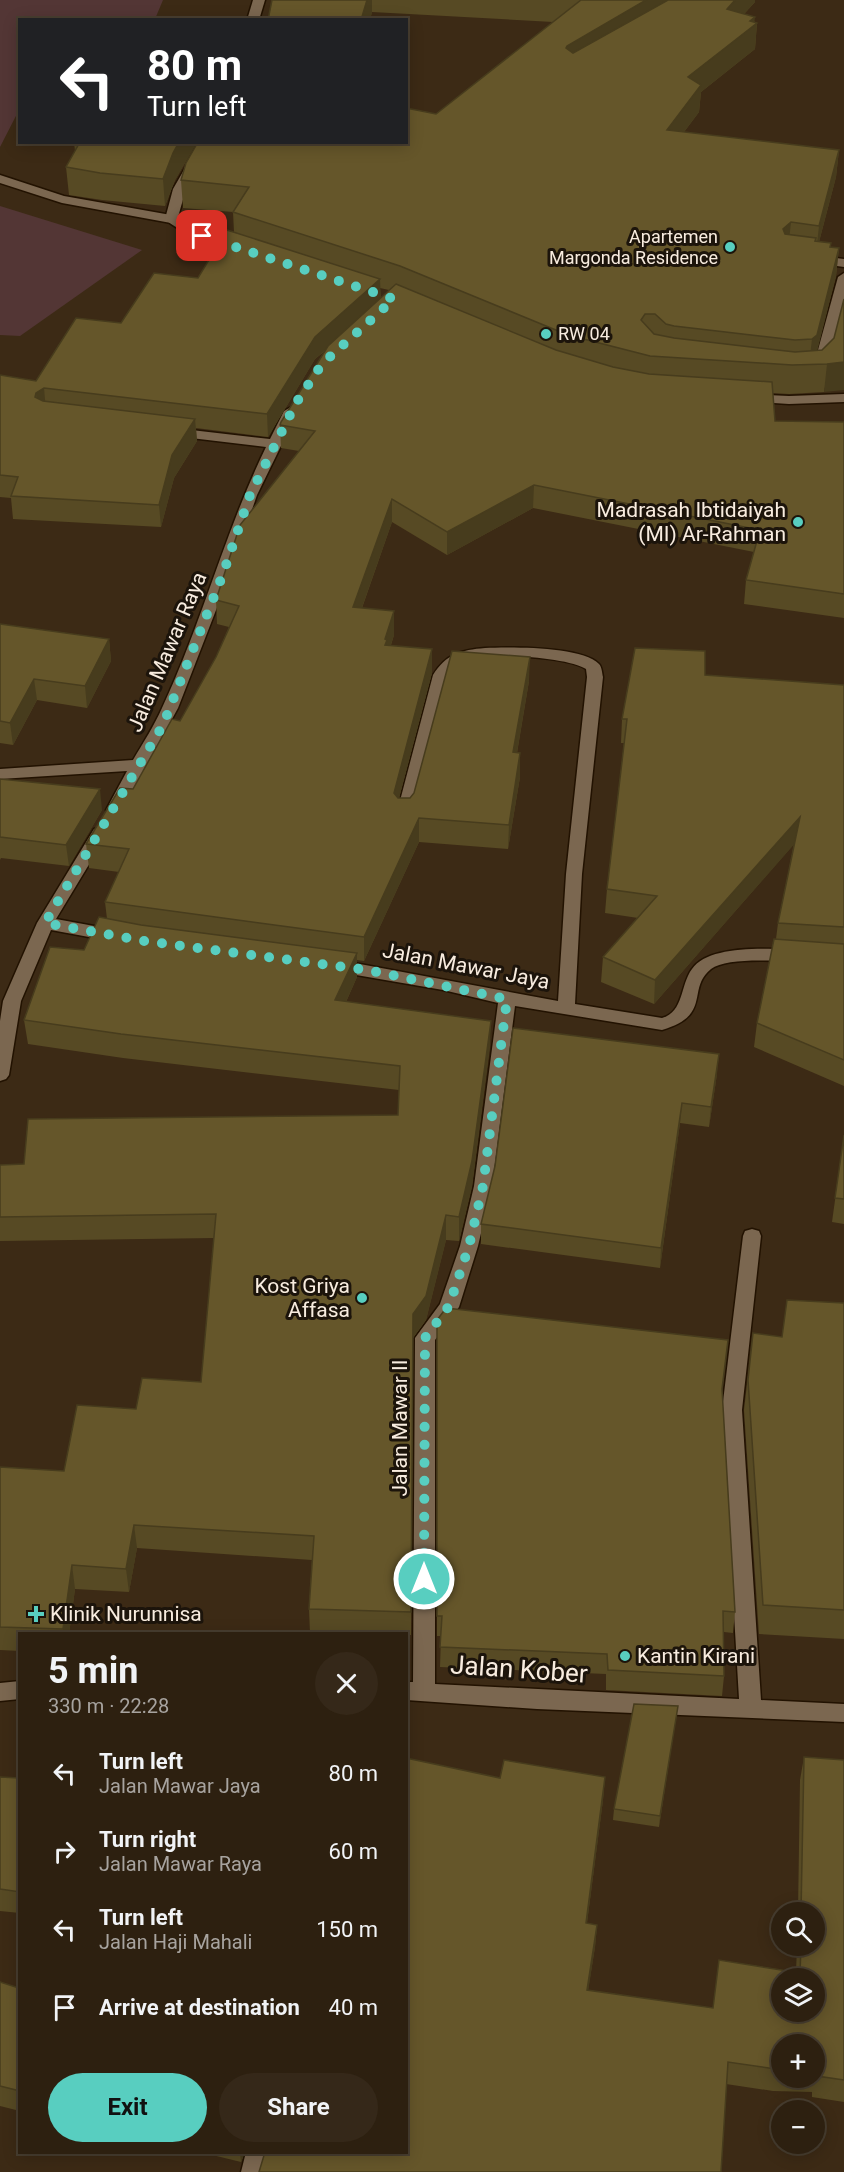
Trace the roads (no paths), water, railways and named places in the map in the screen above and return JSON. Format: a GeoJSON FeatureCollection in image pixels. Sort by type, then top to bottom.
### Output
{"type":"FeatureCollection","features":[{"type":"Feature","properties":{"kind":"street"},"geometry":{"type":"LineString","coordinates":[[254,18],[259,0]]}},
{"type":"Feature","properties":{"kind":"street"},"geometry":{"type":"LineString","coordinates":[[171,219],[177,194],[205,144]]}},
{"type":"Feature","properties":{"kind":"street"},"geometry":{"type":"LineString","coordinates":[[0,179],[62,199],[171,219],[202,236],[258,255]]}},
{"type":"Feature","properties":{"kind":"street"},"geometry":{"type":"LineString","coordinates":[[799,257],[844,263]]}},
{"type":"Feature","properties":{"kind":"street"},"geometry":{"type":"LineString","coordinates":[[803,373],[814,373],[822,366],[844,277]]}},
{"type":"Feature","properties":{"kind":"street","name":"Jalan Mawar Raya"},"geometry":{"type":"LineString","coordinates":[[0,1076],[3,1026],[45,923],[141,765],[171,708],[223,574],[250,495],[273,444],[302,393]]}},
{"type":"Feature","properties":{"kind":"street"},"geometry":{"type":"LineString","coordinates":[[740,397],[789,400],[844,398]]}},
{"type":"Feature","properties":{"kind":"street"},"geometry":{"type":"LineString","coordinates":[[159,430],[273,444]]}},
{"type":"Feature","properties":{"kind":"street"},"geometry":{"type":"LineString","coordinates":[[404,816],[441,675],[447,664],[458,657],[485,652],[570,657],[584,661],[593,667],[595,677],[574,874],[566,1008]]}},
{"type":"Feature","properties":{"kind":"street"},"geometry":{"type":"LineString","coordinates":[[0,774],[141,765]]}},
{"type":"Feature","properties":{"kind":"street"},"geometry":{"type":"LineString","coordinates":[[45,923],[134,939]]}},
{"type":"Feature","properties":{"kind":"street","name":"Jalan Mawar Jaya"},"geometry":{"type":"LineString","coordinates":[[312,962],[432,982],[507,999],[662,1024],[674,1022],[682,1015],[696,975],[706,963],[729,957],[759,956],[844,960]]}},
{"type":"Feature","properties":{"kind":"street","name":"Jalan Mawar II"},"geometry":{"type":"LineString","coordinates":[[415,1691],[425,1338],[451,1301],[472,1236],[483,1186],[507,999]]}},
{"type":"Feature","properties":{"kind":"street"},"geometry":{"type":"LineString","coordinates":[[751,1709],[732,1410],[752,1236]]}},
{"type":"Feature","properties":{"kind":"street"},"geometry":{"type":"LineString","coordinates":[[0,1692],[18,1690]]}},
{"type":"Feature","properties":{"kind":"street","name":"Jalan Kober"},"geometry":{"type":"LineString","coordinates":[[415,1691],[537,1700],[844,1713]]}},
{"type":"Feature","properties":{"kind":"street"},"geometry":{"type":"LineString","coordinates":[[253,2172],[258,2154]]}},
{"type":"Feature","properties":{"kind":"place","name":"Apartemen Margonda Residence"},"geometry":{"type":"Point","coordinates":[730,247]}},
{"type":"Feature","properties":{"kind":"place","name":"RW 04"},"geometry":{"type":"Point","coordinates":[546,334]}},
{"type":"Feature","properties":{"kind":"place","name":"Madrasah Ibtidaiyah (MI) Ar-Rahman"},"geometry":{"type":"Point","coordinates":[798,522]}},
{"type":"Feature","properties":{"kind":"place","name":"Kost Griya Affasa"},"geometry":{"type":"Point","coordinates":[362,1298]}},
{"type":"Feature","properties":{"kind":"place","name":"Klinik Nurunnisa"},"geometry":{"type":"Point","coordinates":[36,1614]}},
{"type":"Feature","properties":{"kind":"place","name":"Kantin Kirani"},"geometry":{"type":"Point","coordinates":[625,1656]}}]}
